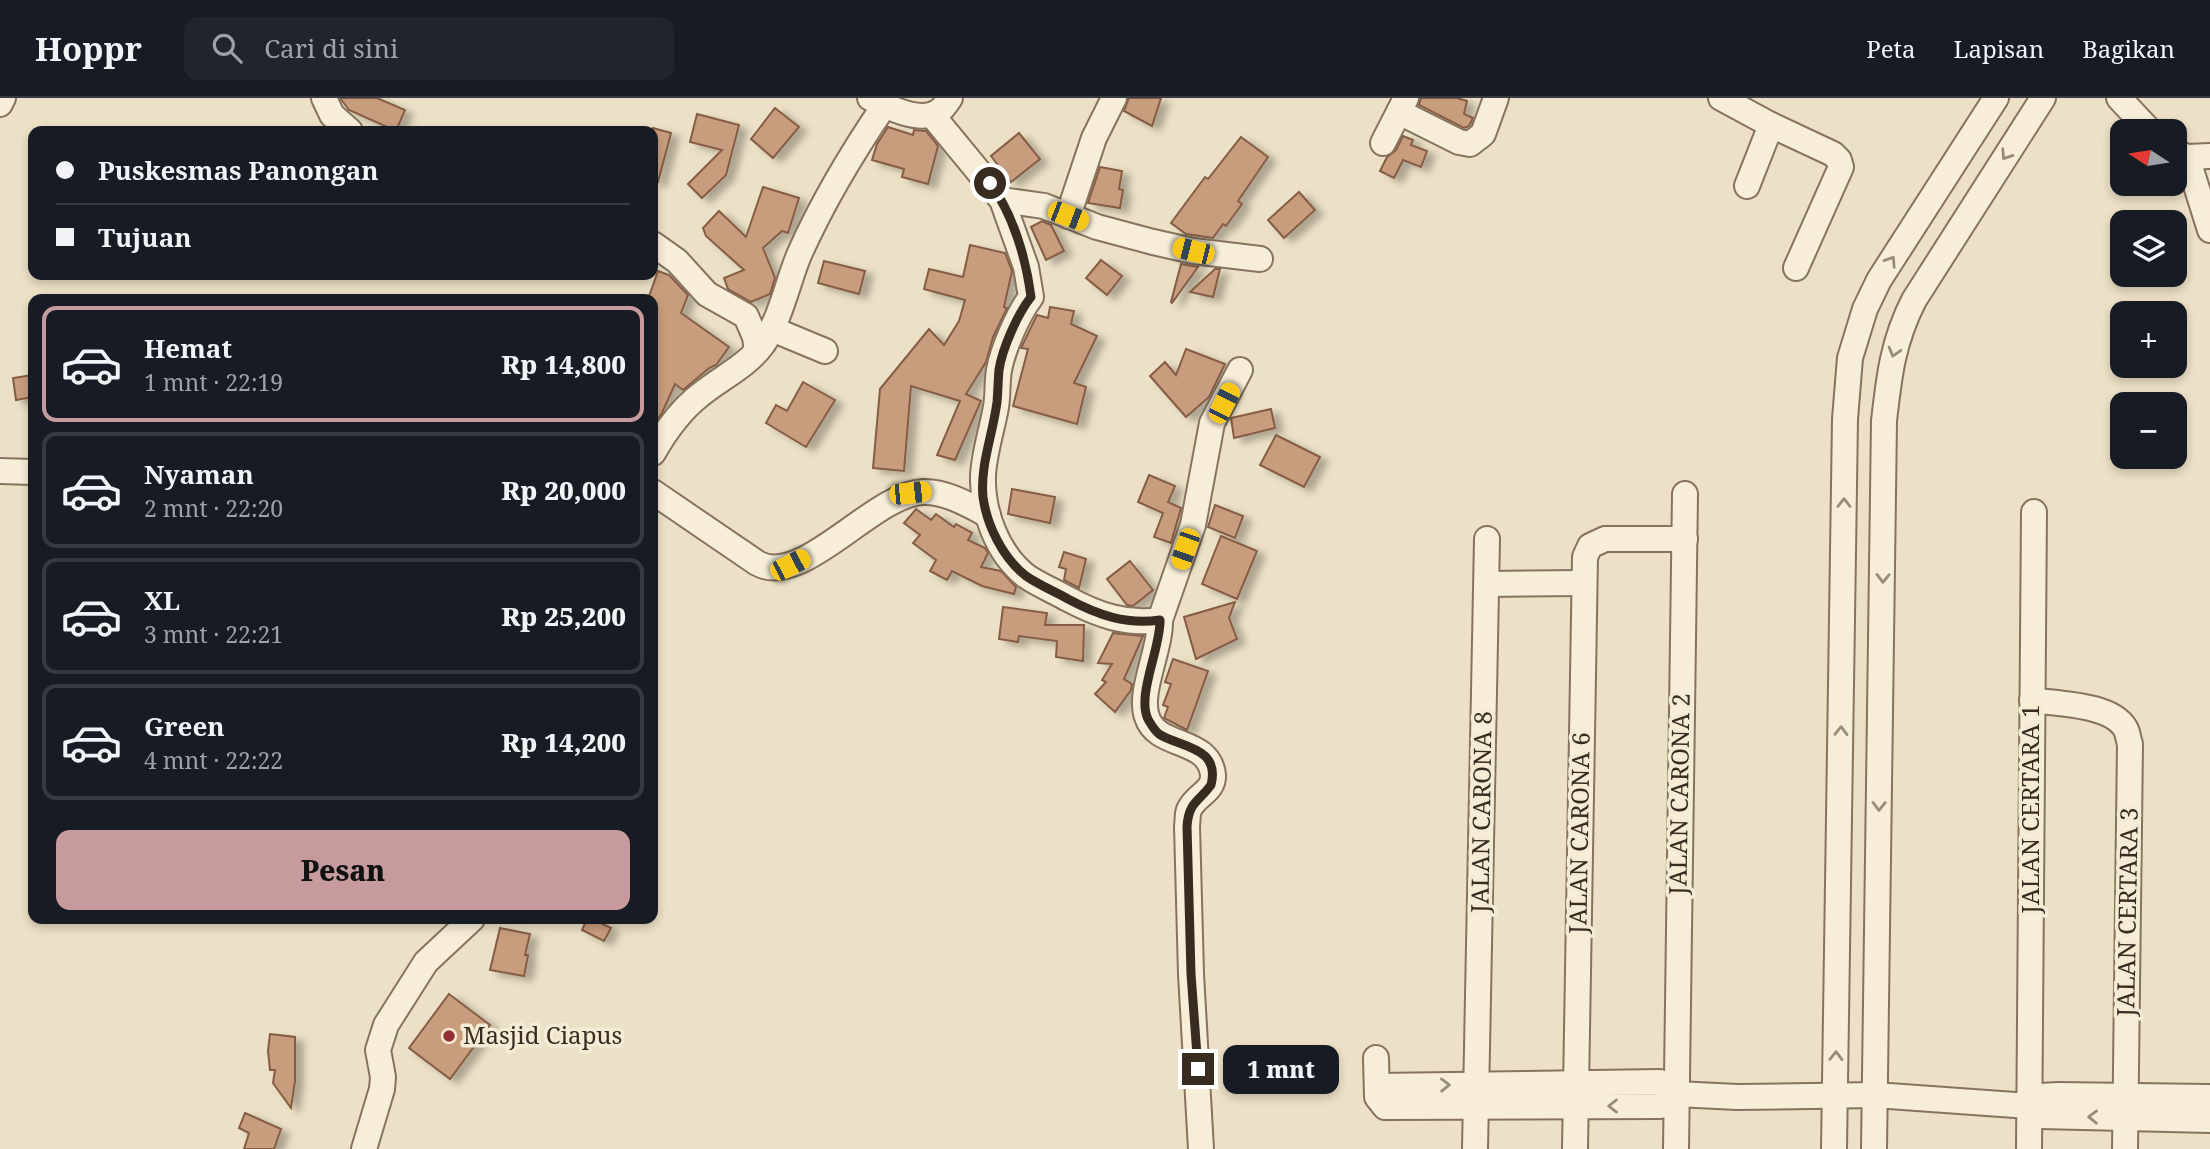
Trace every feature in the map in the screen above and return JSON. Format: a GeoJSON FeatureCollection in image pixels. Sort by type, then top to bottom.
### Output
{"type":"FeatureCollection","features":[{"type":"Feature","properties":{"kind":"street"},"geometry":{"type":"LineString","coordinates":[[0,104],[3,98]]}},
{"type":"Feature","properties":{"kind":"street"},"geometry":{"type":"LineString","coordinates":[[324,98],[332,115],[344,126]]}},
{"type":"Feature","properties":{"kind":"street"},"geometry":{"type":"LineString","coordinates":[[658,446],[691,402],[747,363],[772,328],[799,256],[877,102],[918,115],[932,115],[942,110],[950,98]]}},
{"type":"Feature","properties":{"kind":"street"},"geometry":{"type":"LineString","coordinates":[[1068,216],[1094,138],[1114,98]]}},
{"type":"Feature","properties":{"kind":"street"},"geometry":{"type":"LineString","coordinates":[[1382,143],[1402,105],[1459,142],[1470,144],[1483,134],[1496,98]]}},
{"type":"Feature","properties":{"kind":"street"},"geometry":{"type":"LineString","coordinates":[[1834,1149],[1844,419],[1850,358],[1865,309],[1879,280],[1996,98]]}},
{"type":"Feature","properties":{"kind":"street"},"geometry":{"type":"LineString","coordinates":[[1874,1149],[1885,421],[1890,366],[1902,324],[1914,300],[2043,98]]}},
{"type":"Feature","properties":{"kind":"street"},"geometry":{"type":"LineString","coordinates":[[2119,98],[2139,119]]}},
{"type":"Feature","properties":{"kind":"street"},"geometry":{"type":"LineString","coordinates":[[1733,101],[1771,125],[1833,154],[1839,160],[1841,167],[1796,268]]}},
{"type":"Feature","properties":{"kind":"street"},"geometry":{"type":"LineString","coordinates":[[932,115],[1002,200],[1026,267],[1031,297],[1022,309],[1000,367],[997,404],[983,473],[988,515],[1002,549],[1025,575],[1093,612],[1143,623],[1160,620]]}},
{"type":"Feature","properties":{"kind":"street"},"geometry":{"type":"LineString","coordinates":[[1747,186],[1771,125]]}},
{"type":"Feature","properties":{"kind":"street"},"geometry":{"type":"LineString","coordinates":[[2191,155],[2210,230]]}},
{"type":"Feature","properties":{"kind":"street"},"geometry":{"type":"LineString","coordinates":[[1002,200],[1044,206],[1139,239],[1193,251],[1260,259]]}},
{"type":"Feature","properties":{"kind":"street"},"geometry":{"type":"LineString","coordinates":[[658,248],[677,261],[707,294],[746,316],[751,324],[757,351]]}},
{"type":"Feature","properties":{"kind":"street"},"geometry":{"type":"LineString","coordinates":[[772,328],[825,351]]}},
{"type":"Feature","properties":{"kind":"street"},"geometry":{"type":"LineString","coordinates":[[1201,1149],[1191,974],[1187,826],[1192,804],[1208,789],[1213,778],[1211,766],[1203,755],[1192,747],[1159,734],[1146,717],[1145,700],[1160,634],[1160,620],[1193,525],[1212,423],[1240,370]]}},
{"type":"Feature","properties":{"kind":"street"},"geometry":{"type":"LineString","coordinates":[[0,471],[28,472]]}},
{"type":"Feature","properties":{"kind":"street"},"geometry":{"type":"LineString","coordinates":[[658,495],[757,563],[774,569],[790,565],[820,549],[867,517],[910,493],[938,493],[988,515]]}},
{"type":"Feature","properties":{"kind":"street","name":"JALAN CARONA 2"},"geometry":{"type":"LineString","coordinates":[[1676,1149],[1678,834],[1685,494]]}},
{"type":"Feature","properties":{"kind":"street","name":"JALAN CERTARA 1"},"geometry":{"type":"LineString","coordinates":[[2029,1149],[2034,512]]}},
{"type":"Feature","properties":{"kind":"street","name":"JALAN CARONA 8"},"geometry":{"type":"LineString","coordinates":[[1475,1149],[1487,539]]}},
{"type":"Feature","properties":{"kind":"street","name":"JALAN CARONA 6"},"geometry":{"type":"LineString","coordinates":[[1575,1149],[1585,557],[1590,546],[1605,539],[1685,539]]}},
{"type":"Feature","properties":{"kind":"street"},"geometry":{"type":"LineString","coordinates":[[1486,584],[1584,583]]}},
{"type":"Feature","properties":{"kind":"street","name":"JALAN CERTARA 3"},"geometry":{"type":"LineString","coordinates":[[2032,700],[2102,710],[2116,718],[2126,729],[2130,744],[2125,1149]]}},
{"type":"Feature","properties":{"kind":"street"},"geometry":{"type":"LineString","coordinates":[[364,1149],[382,1088],[383,1077],[378,1050],[386,1025],[426,962],[467,924]]}},
{"type":"Feature","properties":{"kind":"street"},"geometry":{"type":"LineString","coordinates":[[1376,1058],[1377,1097],[1385,1107],[1476,1095],[1576,1094],[1661,1106],[1677,1094],[1737,1097],[1875,1095],[2029,1106],[2040,1116],[2126,1106],[2210,1108]]}},
{"type":"Feature","properties":{"kind":"building"},"geometry":{"type":"Polygon","coordinates":[[[340,98],[377,98],[405,110],[398,126],[385,126],[349,110],[340,98]]]}},
{"type":"Feature","properties":{"kind":"building"},"geometry":{"type":"Polygon","coordinates":[[[1129,98],[1161,98],[1152,126],[1124,111],[1129,98]]]}},
{"type":"Feature","properties":{"kind":"building"},"geometry":{"type":"Polygon","coordinates":[[[1421,98],[1457,98],[1467,101],[1464,114],[1473,118],[1469,126],[1464,128],[1419,105],[1421,98]]]}},
{"type":"Feature","properties":{"kind":"building"},"geometry":{"type":"Polygon","coordinates":[[[775,108],[799,127],[773,158],[751,139],[775,108]]]}},
{"type":"Feature","properties":{"kind":"building"},"geometry":{"type":"Polygon","coordinates":[[[697,114],[739,125],[726,175],[702,198],[688,184],[722,150],[690,142],[697,114]]]}},
{"type":"Feature","properties":{"kind":"building"},"geometry":{"type":"Polygon","coordinates":[[[888,127],[913,135],[914,130],[926,131],[938,146],[928,184],[902,177],[904,169],[872,160],[877,144],[888,127]]]}},
{"type":"Feature","properties":{"kind":"building"},"geometry":{"type":"Polygon","coordinates":[[[658,129],[671,133],[658,182],[658,129]]]}},
{"type":"Feature","properties":{"kind":"building"},"geometry":{"type":"Polygon","coordinates":[[[1019,133],[1040,159],[1011,182],[991,156],[1019,133]]]}},
{"type":"Feature","properties":{"kind":"building"},"geometry":{"type":"Polygon","coordinates":[[[1403,136],[1413,140],[1411,145],[1427,151],[1421,167],[1403,160],[1394,178],[1380,171],[1403,136]]]}},
{"type":"Feature","properties":{"kind":"building"},"geometry":{"type":"Polygon","coordinates":[[[1241,137],[1268,157],[1238,201],[1242,204],[1226,226],[1223,224],[1213,238],[1186,234],[1171,223],[1205,177],[1208,179],[1241,137]]]}},
{"type":"Feature","properties":{"kind":"building"},"geometry":{"type":"Polygon","coordinates":[[[1100,167],[1122,171],[1120,208],[1088,203],[1100,167]]]}},
{"type":"Feature","properties":{"kind":"building"},"geometry":{"type":"Polygon","coordinates":[[[763,187],[799,198],[788,233],[782,231],[763,248],[775,278],[770,294],[751,302],[728,289],[724,278],[744,270],[706,236],[703,228],[719,211],[746,237],[763,187]]]}},
{"type":"Feature","properties":{"kind":"building"},"geometry":{"type":"Polygon","coordinates":[[[1299,192],[1315,210],[1284,238],[1268,220],[1299,192]]]}},
{"type":"Feature","properties":{"kind":"building"},"geometry":{"type":"Polygon","coordinates":[[[1042,221],[1051,225],[1064,251],[1046,260],[1031,227],[1042,221]]]}},
{"type":"Feature","properties":{"kind":"building"},"geometry":{"type":"Polygon","coordinates":[[[970,245],[1005,253],[1012,271],[1004,307],[1007,308],[993,337],[986,362],[966,394],[981,401],[955,460],[937,455],[960,401],[911,386],[904,471],[873,468],[880,389],[929,329],[944,345],[959,321],[965,300],[924,289],[929,269],[963,277],[970,245]]]}},
{"type":"Feature","properties":{"kind":"building"},"geometry":{"type":"Polygon","coordinates":[[[1101,260],[1122,276],[1107,295],[1086,278],[1101,260]]]}},
{"type":"Feature","properties":{"kind":"building"},"geometry":{"type":"Polygon","coordinates":[[[824,261],[865,271],[859,294],[818,283],[824,261]]]}},
{"type":"Feature","properties":{"kind":"building"},"geometry":{"type":"Polygon","coordinates":[[[1181,264],[1198,267],[1172,303],[1171,302],[1181,264]]]}},
{"type":"Feature","properties":{"kind":"building"},"geometry":{"type":"Polygon","coordinates":[[[1215,269],[1220,269],[1213,297],[1190,292],[1215,269]]]}},
{"type":"Feature","properties":{"kind":"building"},"geometry":{"type":"Polygon","coordinates":[[[658,271],[669,275],[688,295],[681,313],[729,347],[716,365],[683,390],[675,384],[658,419],[658,294],[650,294],[655,280],[658,280],[658,271]]]}},
{"type":"Feature","properties":{"kind":"building"},"geometry":{"type":"Polygon","coordinates":[[[1050,307],[1074,311],[1071,324],[1097,336],[1074,383],[1086,387],[1077,424],[1013,406],[1028,349],[1021,348],[1037,315],[1048,318],[1050,307]]]}},
{"type":"Feature","properties":{"kind":"building"},"geometry":{"type":"Polygon","coordinates":[[[1186,349],[1225,364],[1209,397],[1186,417],[1150,376],[1165,362],[1176,375],[1186,349]]]}},
{"type":"Feature","properties":{"kind":"building"},"geometry":{"type":"Polygon","coordinates":[[[28,376],[28,398],[16,400],[13,378],[28,376]]]}},
{"type":"Feature","properties":{"kind":"building"},"geometry":{"type":"Polygon","coordinates":[[[803,382],[835,400],[806,447],[766,423],[776,405],[787,411],[803,382]]]}},
{"type":"Feature","properties":{"kind":"building"},"geometry":{"type":"Polygon","coordinates":[[[1271,409],[1275,428],[1234,438],[1231,418],[1271,409]]]}},
{"type":"Feature","properties":{"kind":"building"},"geometry":{"type":"Polygon","coordinates":[[[1276,435],[1320,457],[1304,487],[1260,465],[1276,435]]]}},
{"type":"Feature","properties":{"kind":"building"},"geometry":{"type":"Polygon","coordinates":[[[1149,475],[1175,486],[1168,502],[1181,508],[1171,543],[1154,537],[1163,513],[1138,502],[1149,475]]]}},
{"type":"Feature","properties":{"kind":"building"},"geometry":{"type":"Polygon","coordinates":[[[1012,489],[1055,497],[1050,523],[1008,514],[1012,489]]]}},
{"type":"Feature","properties":{"kind":"building"},"geometry":{"type":"Polygon","coordinates":[[[1215,505],[1243,516],[1235,538],[1208,527],[1215,505]]]}},
{"type":"Feature","properties":{"kind":"building"},"geometry":{"type":"Polygon","coordinates":[[[916,509],[931,520],[936,514],[954,527],[956,524],[972,533],[968,540],[985,548],[988,553],[981,567],[1001,571],[1016,587],[1014,594],[982,586],[952,571],[947,580],[930,571],[936,560],[913,543],[920,535],[904,523],[916,509]]]}},
{"type":"Feature","properties":{"kind":"building"},"geometry":{"type":"Polygon","coordinates":[[[1221,536],[1257,551],[1237,599],[1202,584],[1221,536]]]}},
{"type":"Feature","properties":{"kind":"building"},"geometry":{"type":"Polygon","coordinates":[[[1064,552],[1086,559],[1079,588],[1064,580],[1066,569],[1059,567],[1064,552]]]}},
{"type":"Feature","properties":{"kind":"building"},"geometry":{"type":"Polygon","coordinates":[[[1130,561],[1153,590],[1133,606],[1127,605],[1107,579],[1130,561]]]}},
{"type":"Feature","properties":{"kind":"building"},"geometry":{"type":"Polygon","coordinates":[[[1235,602],[1229,618],[1237,639],[1196,659],[1184,617],[1235,602]]]}},
{"type":"Feature","properties":{"kind":"building"},"geometry":{"type":"Polygon","coordinates":[[[1003,607],[1047,613],[1045,625],[1084,625],[1083,661],[1056,657],[1057,641],[1019,636],[1018,642],[999,639],[1003,607]]]}},
{"type":"Feature","properties":{"kind":"building"},"geometry":{"type":"Polygon","coordinates":[[[1113,633],[1143,636],[1124,679],[1132,684],[1131,690],[1115,712],[1095,694],[1106,682],[1102,680],[1112,664],[1098,663],[1113,633]]]}},
{"type":"Feature","properties":{"kind":"building"},"geometry":{"type":"Polygon","coordinates":[[[1173,659],[1208,671],[1187,730],[1164,718],[1168,707],[1163,705],[1171,684],[1165,682],[1173,659]]]}},
{"type":"Feature","properties":{"kind":"building"},"geometry":{"type":"Polygon","coordinates":[[[585,924],[603,924],[611,928],[604,941],[582,930],[585,924]]]}},
{"type":"Feature","properties":{"kind":"building"},"geometry":{"type":"Polygon","coordinates":[[[500,928],[530,934],[524,976],[490,970],[500,928]]]}},
{"type":"Feature","properties":{"kind":"building","name":"Masjid Ciapus"},"geometry":{"type":"Polygon","coordinates":[[[449,994],[490,1025],[450,1079],[409,1048],[449,994]]]}},
{"type":"Feature","properties":{"kind":"building"},"geometry":{"type":"Polygon","coordinates":[[[270,1034],[295,1037],[295,1081],[291,1108],[273,1083],[275,1070],[270,1070],[268,1051],[270,1034]]]}},
{"type":"Feature","properties":{"kind":"building"},"geometry":{"type":"Polygon","coordinates":[[[245,1113],[281,1129],[274,1149],[244,1149],[249,1133],[239,1128],[245,1113]]]}},
{"type":"Feature","properties":{"kind":"place","name":"Masjid Ciapus"},"geometry":{"type":"Point","coordinates":[449,1036]}},
{"type":"Feature","properties":{"kind":"route"},"geometry":{"type":"LineString","coordinates":[[990,183],[1002,200],[1017,239],[1026,267],[1031,297],[1022,309],[1000,367],[997,404],[983,473],[984,498],[994,531],[1002,549],[1012,562],[1039,584],[1093,612],[1112,618],[1143,623],[1160,620],[1160,634],[1145,700],[1146,717],[1159,734],[1192,747],[1211,766],[1211,785],[1195,800],[1189,810],[1187,826],[1191,974],[1198,1069]]}}]}
